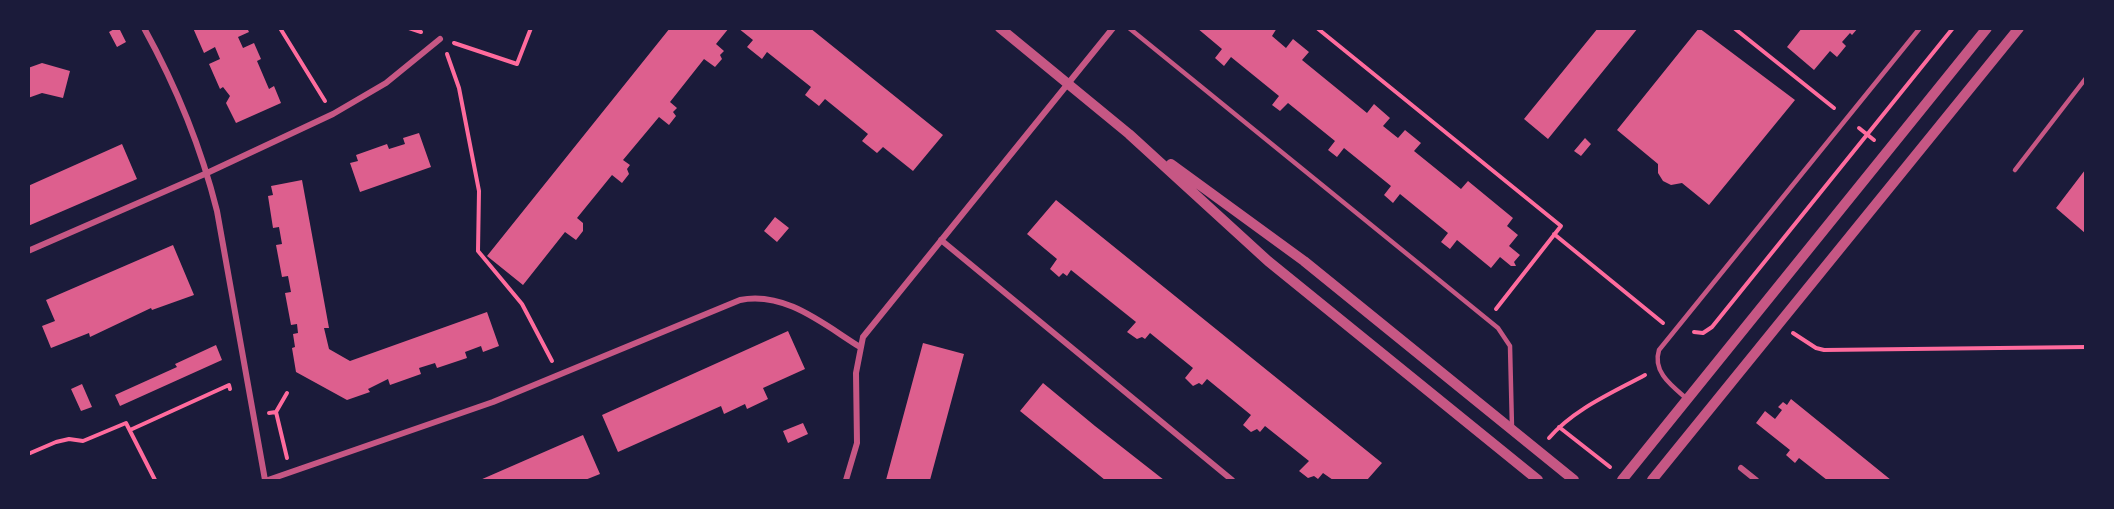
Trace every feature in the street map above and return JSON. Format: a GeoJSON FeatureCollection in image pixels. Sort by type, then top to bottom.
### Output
{"type":"FeatureCollection","features":[{"type":"Feature","properties":{"kind":"street"},"geometry":{"type":"LineString","coordinates":[[144,28],[176,92],[207,173],[266,480],[290,474],[493,402],[732,303],[752,297],[775,299],[788,304],[860,347]]}},
{"type":"Feature","properties":{"kind":"street"},"geometry":{"type":"LineString","coordinates":[[1000,28],[1130,134],[1304,261],[1574,480]]}},
{"type":"Feature","properties":{"kind":"street"},"geometry":{"type":"LineString","coordinates":[[846,480],[859,431],[856,373],[860,347],[869,328],[1113,28]]}},
{"type":"Feature","properties":{"kind":"street"},"geometry":{"type":"LineString","coordinates":[[1623,479],[1987,28]]}},
{"type":"Feature","properties":{"kind":"street"},"geometry":{"type":"LineString","coordinates":[[1652,480],[2019,28]]}},
{"type":"Feature","properties":{"kind":"street"},"geometry":{"type":"LineString","coordinates":[[28,251],[207,173],[333,114],[386,83],[440,39]]}},
{"type":"Feature","properties":{"kind":"street"},"geometry":{"type":"LineString","coordinates":[[1130,134],[1268,261],[1538,480]]}},
{"type":"Feature","properties":{"kind":"street"},"geometry":{"type":"LineString","coordinates":[[941,240],[1233,480]]}},
{"type":"Feature","properties":{"kind":"street"},"geometry":{"type":"LineString","coordinates":[[1741,468],[1756,480]]}},
{"type":"Feature","properties":{"kind":"lane"},"geometry":{"type":"LineString","coordinates":[[1129,28],[1488,319],[1505,337],[1510,346],[1512,430]]}},
{"type":"Feature","properties":{"kind":"lane"},"geometry":{"type":"LineString","coordinates":[[1687,400],[1669,383],[1659,367],[1659,350],[1920,28]]}},
{"type":"Feature","properties":{"kind":"lane"},"geometry":{"type":"LineString","coordinates":[[2014,170],[2085,78]]}},
{"type":"Feature","properties":{"kind":"path"},"geometry":{"type":"LineString","coordinates":[[280,28],[333,114]]}},
{"type":"Feature","properties":{"kind":"path"},"geometry":{"type":"LineString","coordinates":[[440,39],[517,63],[531,28]]}},
{"type":"Feature","properties":{"kind":"path"},"geometry":{"type":"LineString","coordinates":[[1317,28],[1561,226],[1488,319]]}},
{"type":"Feature","properties":{"kind":"path"},"geometry":{"type":"LineString","coordinates":[[1734,28],[1889,151]]}},
{"type":"Feature","properties":{"kind":"path"},"geometry":{"type":"LineString","coordinates":[[1678,326],[1698,333],[1707,330],[1953,28]]}},
{"type":"Feature","properties":{"kind":"path"},"geometry":{"type":"LineString","coordinates":[[440,39],[459,88],[476,171],[480,203],[478,251],[522,304],[559,375]]}},
{"type":"Feature","properties":{"kind":"path"},"geometry":{"type":"LineString","coordinates":[[1554,234],[1674,332]]}},
{"type":"Feature","properties":{"kind":"path"},"geometry":{"type":"LineString","coordinates":[[1740,292],[1761,309]]}},
{"type":"Feature","properties":{"kind":"path"},"geometry":{"type":"LineString","coordinates":[[1780,324],[1807,343],[1824,350],[2085,347]]}},
{"type":"Feature","properties":{"kind":"path"},"geometry":{"type":"LineString","coordinates":[[1623,479],[1558,428],[1581,411],[1659,367]]}},
{"type":"Feature","properties":{"kind":"path"},"geometry":{"type":"LineString","coordinates":[[130,430],[230,385],[232,395]]}},
{"type":"Feature","properties":{"kind":"path"},"geometry":{"type":"LineString","coordinates":[[287,393],[276,412],[290,474]]}},
{"type":"Feature","properties":{"kind":"path"},"geometry":{"type":"LineString","coordinates":[[253,414],[276,412]]}},
{"type":"Feature","properties":{"kind":"path"},"geometry":{"type":"LineString","coordinates":[[28,454],[56,442],[69,439],[83,441],[126,423],[155,480]]}},
{"type":"Feature","properties":{"kind":"building"},"geometry":{"type":"Polygon","coordinates":[[[119,28],[126,42],[117,47],[109,32],[119,28]]]}},
{"type":"Feature","properties":{"kind":"building"},"geometry":{"type":"Polygon","coordinates":[[[193,28],[247,28],[249,32],[238,37],[243,48],[254,43],[261,59],[257,61],[269,89],[274,86],[281,103],[236,123],[226,103],[230,96],[223,87],[220,89],[209,64],[220,59],[215,47],[204,53],[193,28]]]}},
{"type":"Feature","properties":{"kind":"building"},"geometry":{"type":"Polygon","coordinates":[[[670,28],[729,28],[716,44],[724,51],[720,55],[722,59],[715,67],[704,59],[670,102],[677,108],[673,112],[676,116],[669,125],[659,117],[623,160],[630,165],[627,169],[629,174],[622,183],[612,175],[577,218],[583,223],[583,231],[576,240],[565,232],[523,285],[487,256],[670,28]]]}},
{"type":"Feature","properties":{"kind":"building"},"geometry":{"type":"Polygon","coordinates":[[[738,28],[810,28],[943,135],[913,171],[883,147],[877,153],[862,141],[868,134],[825,99],[819,106],[805,95],[811,87],[767,52],[762,59],[747,47],[753,40],[738,28]]]}},
{"type":"Feature","properties":{"kind":"building"},"geometry":{"type":"Polygon","coordinates":[[[1197,28],[1277,28],[1272,36],[1286,48],[1293,39],[1309,52],[1302,60],[1367,113],[1374,104],[1390,118],[1383,126],[1398,138],[1405,130],[1421,143],[1414,151],[1461,189],[1468,181],[1513,218],[1507,226],[1518,235],[1509,246],[1520,255],[1514,262],[1516,266],[1511,266],[1500,257],[1491,268],[1457,240],[1450,249],[1441,242],[1448,233],[1400,194],[1393,203],[1384,195],[1391,186],[1344,148],[1337,157],[1328,150],[1335,141],[1288,103],[1280,111],[1272,105],[1279,96],[1231,57],[1224,66],[1215,58],[1222,49],[1197,28]]]}},
{"type":"Feature","properties":{"kind":"building"},"geometry":{"type":"Polygon","coordinates":[[[1598,28],[1638,28],[1548,139],[1524,119],[1598,28]]]}},
{"type":"Feature","properties":{"kind":"building"},"geometry":{"type":"Polygon","coordinates":[[[1699,28],[1795,100],[1709,205],[1682,183],[1671,185],[1663,181],[1658,173],[1658,164],[1617,130],[1699,28]]]}},
{"type":"Feature","properties":{"kind":"building"},"geometry":{"type":"Polygon","coordinates":[[[1802,28],[1858,28],[1842,42],[1846,46],[1837,57],[1830,51],[1814,70],[1787,47],[1802,28]]]}},
{"type":"Feature","properties":{"kind":"building"},"geometry":{"type":"Polygon","coordinates":[[[42,63],[70,71],[63,98],[42,93],[28,98],[28,68],[42,63]]]}},
{"type":"Feature","properties":{"kind":"building"},"geometry":{"type":"Polygon","coordinates":[[[419,133],[431,167],[360,192],[350,163],[358,161],[356,155],[387,144],[389,149],[405,144],[403,138],[419,133]]]}},
{"type":"Feature","properties":{"kind":"building"},"geometry":{"type":"Polygon","coordinates":[[[1585,138],[1591,144],[1581,156],[1574,151],[1585,138]]]}},
{"type":"Feature","properties":{"kind":"building"},"geometry":{"type":"Polygon","coordinates":[[[122,144],[137,179],[28,226],[28,186],[122,144]]]}},
{"type":"Feature","properties":{"kind":"building"},"geometry":{"type":"Polygon","coordinates":[[[2085,170],[2085,233],[2056,208],[2085,170]]]}},
{"type":"Feature","properties":{"kind":"building"},"geometry":{"type":"Polygon","coordinates":[[[302,180],[329,328],[324,328],[329,349],[350,361],[487,312],[499,346],[483,352],[481,346],[465,352],[467,358],[437,368],[435,363],[419,368],[421,374],[390,385],[388,379],[368,389],[370,392],[347,400],[296,372],[292,348],[295,347],[293,334],[298,333],[297,324],[291,325],[285,293],[291,292],[288,276],[282,277],[276,245],[282,244],[279,227],[273,228],[268,196],[273,195],[271,186],[302,180]]]}},
{"type":"Feature","properties":{"kind":"building"},"geometry":{"type":"Polygon","coordinates":[[[1056,200],[1382,463],[1367,480],[1333,480],[1323,473],[1318,479],[1314,476],[1308,478],[1299,471],[1309,461],[1265,426],[1260,432],[1257,429],[1251,432],[1243,425],[1251,415],[1207,379],[1202,385],[1199,383],[1193,386],[1185,378],[1193,368],[1150,333],[1145,339],[1142,337],[1137,339],[1127,332],[1136,322],[1071,270],[1067,276],[1063,273],[1059,277],[1050,269],[1057,259],[1027,234],[1056,200]]]}},
{"type":"Feature","properties":{"kind":"building"},"geometry":{"type":"Polygon","coordinates":[[[775,217],[789,228],[777,242],[764,231],[775,217]]]}},
{"type":"Feature","properties":{"kind":"building"},"geometry":{"type":"Polygon","coordinates":[[[173,245],[194,295],[152,310],[151,308],[90,337],[89,333],[51,348],[42,326],[55,321],[46,300],[173,245]]]}},
{"type":"Feature","properties":{"kind":"building"},"geometry":{"type":"Polygon","coordinates":[[[788,331],[805,369],[763,388],[768,399],[747,409],[745,404],[724,414],[721,406],[618,452],[602,415],[788,331]]]}},
{"type":"Feature","properties":{"kind":"building"},"geometry":{"type":"Polygon","coordinates":[[[923,343],[964,354],[930,480],[886,480],[923,343]]]}},
{"type":"Feature","properties":{"kind":"building"},"geometry":{"type":"Polygon","coordinates":[[[216,345],[222,360],[120,406],[115,395],[177,367],[175,364],[216,345]]]}},
{"type":"Feature","properties":{"kind":"building"},"geometry":{"type":"Polygon","coordinates":[[[1043,383],[1164,480],[1105,480],[1020,411],[1043,383]]]}},
{"type":"Feature","properties":{"kind":"building"},"geometry":{"type":"Polygon","coordinates":[[[82,384],[92,407],[81,411],[71,389],[82,384]]]}},
{"type":"Feature","properties":{"kind":"building"},"geometry":{"type":"Polygon","coordinates":[[[1791,399],[1891,480],[1827,480],[1799,458],[1795,463],[1786,455],[1790,450],[1756,423],[1765,411],[1775,419],[1782,410],[1778,407],[1783,402],[1787,405],[1791,399]]]}},
{"type":"Feature","properties":{"kind":"building"},"geometry":{"type":"Polygon","coordinates":[[[803,423],[808,434],[788,443],[783,431],[803,423]]]}},
{"type":"Feature","properties":{"kind":"building"},"geometry":{"type":"Polygon","coordinates":[[[583,435],[600,474],[585,480],[480,480],[583,435]]]}}]}
